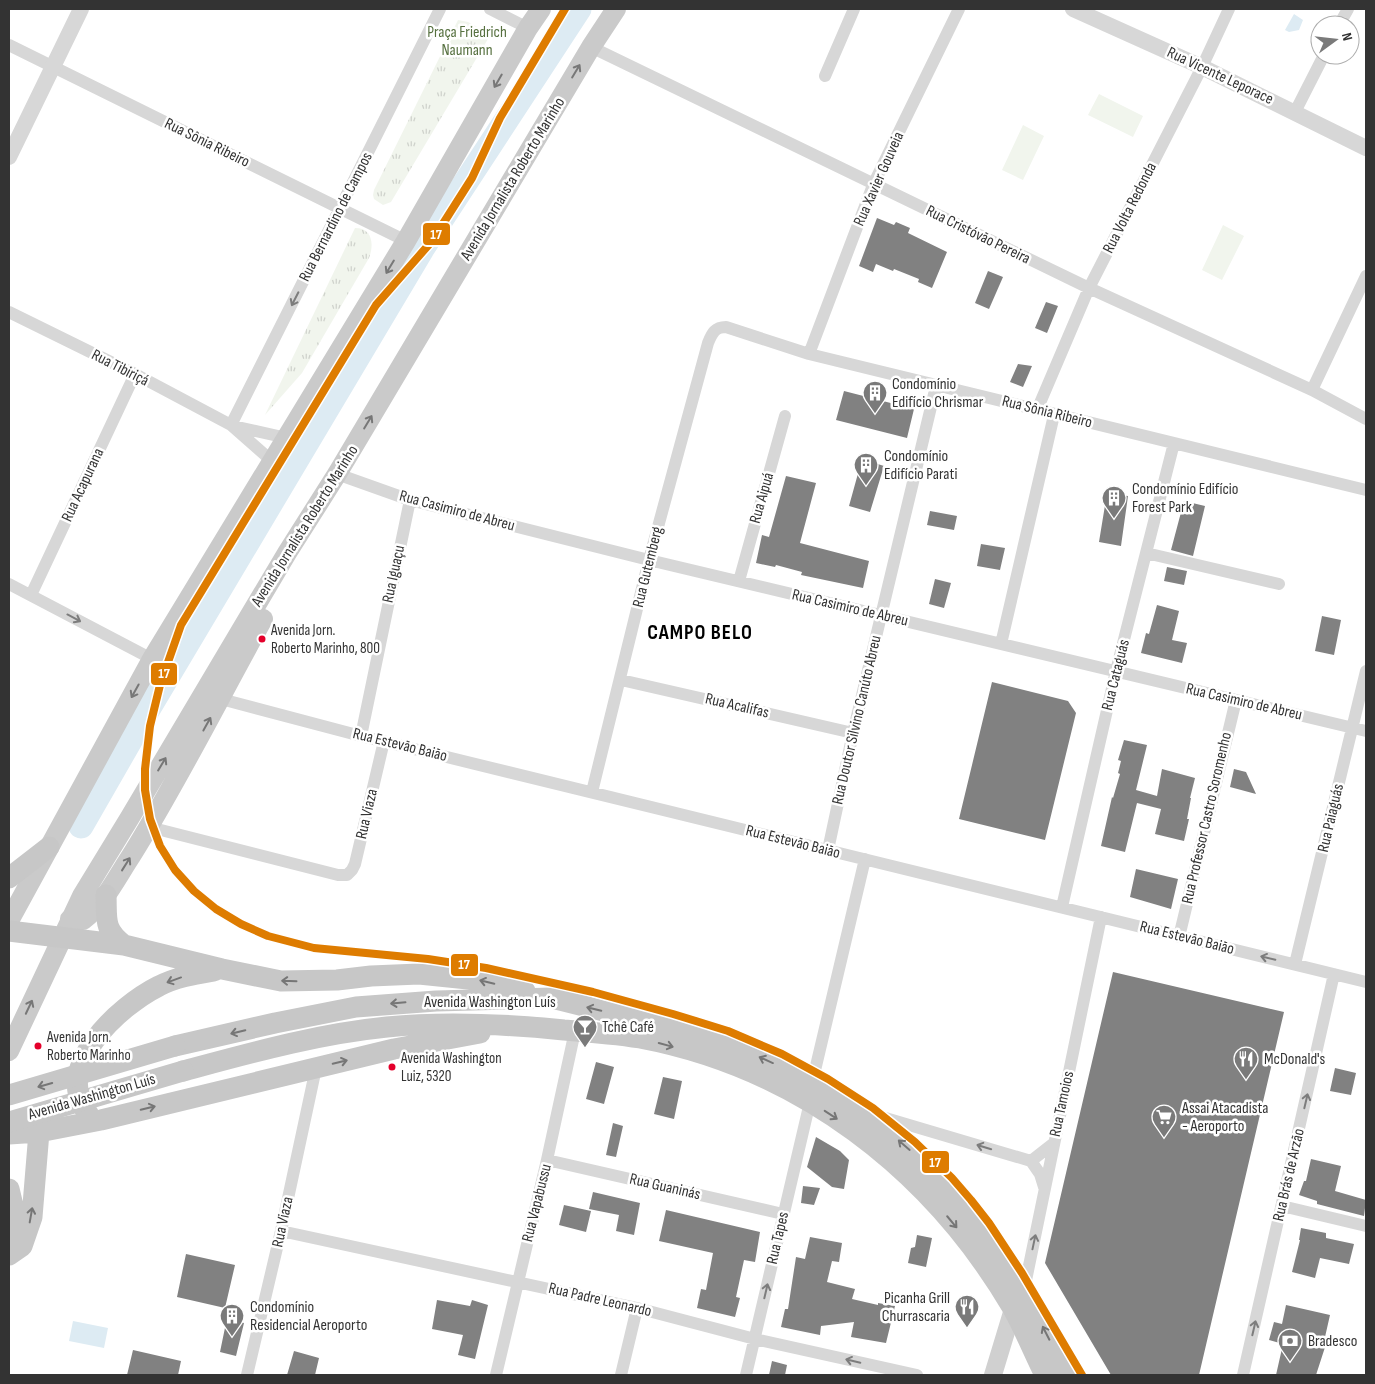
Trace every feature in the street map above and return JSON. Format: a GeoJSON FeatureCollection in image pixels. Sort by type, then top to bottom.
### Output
{"type":"FeatureCollection","features":[{"type":"Feature","properties":{"kind":"highway"},"geometry":{"type":"LineString","coordinates":[[15,876],[49,847]]}},
{"type":"Feature","properties":{"kind":"highway"},"geometry":{"type":"LineString","coordinates":[[106,895],[109,931],[124,945]]}},
{"type":"Feature","properties":{"kind":"highway"},"geometry":{"type":"LineString","coordinates":[[9,931],[66,928],[124,945],[281,981],[337,980],[403,974],[446,976],[478,980],[552,998]]}},
{"type":"Feature","properties":{"kind":"highway"},"geometry":{"type":"LineString","coordinates":[[101,1120],[89,1115],[83,1108],[78,1088],[80,1067],[89,1047],[108,1024],[140,998],[159,986],[183,977],[222,969]]}},
{"type":"Feature","properties":{"kind":"highway","name":"Avenida Washington Luís"},"geometry":{"type":"LineString","coordinates":[[9,1095],[175,1046],[356,1007],[436,1001],[552,998],[703,1036],[756,1056],[811,1092],[890,1158],[932,1199],[961,1233],[1014,1309],[1045,1375]]}},
{"type":"Feature","properties":{"kind":"highway","name":"Avenida Washington Luís"},"geometry":{"type":"LineString","coordinates":[[9,1122],[183,1071],[271,1048],[354,1031],[412,1025],[514,1025],[606,1033],[643,1039],[722,1061],[777,1084],[811,1092],[856,1109],[892,1136],[945,1185],[977,1223],[1024,1290],[1067,1375]]}},
{"type":"Feature","properties":{"kind":"highway"},"geometry":{"type":"LineString","coordinates":[[9,1134],[39,1132],[101,1120],[394,1049],[474,1035],[514,1025]]}},
{"type":"Feature","properties":{"kind":"highway"},"geometry":{"type":"LineString","coordinates":[[9,1256],[22,1246],[32,1217],[39,1132]]}},
{"type":"Feature","properties":{"kind":"highway"},"geometry":{"type":"LineString","coordinates":[[9,1189],[14,1210],[9,1236]]}},
{"type":"Feature","properties":{"kind":"main road"},"geometry":{"type":"LineString","coordinates":[[49,847],[152,659],[406,241],[540,9]]}},
{"type":"Feature","properties":{"kind":"main road","name":"Avenida Jornalista Roberto Marinho"},"geometry":{"type":"LineString","coordinates":[[9,1051],[82,896],[287,553],[337,474],[591,47],[616,9]]}},
{"type":"Feature","properties":{"kind":"main road"},"geometry":{"type":"LineString","coordinates":[[66,928],[91,914],[106,895],[149,827],[285,580],[288,565],[287,553]]}},
{"type":"Feature","properties":{"kind":"main road"},"geometry":{"type":"LineString","coordinates":[[9,921],[15,876]]}},
{"type":"Feature","properties":{"kind":"main road"},"geometry":{"type":"LineString","coordinates":[[993,1375],[1014,1309]]}},
{"type":"Feature","properties":{"kind":"street"},"geometry":{"type":"LineString","coordinates":[[9,157],[81,9]]}},
{"type":"Feature","properties":{"kind":"street","name":"Rua Bernardino de Campos"},"geometry":{"type":"LineString","coordinates":[[231,425],[440,9]]}},
{"type":"Feature","properties":{"kind":"street"},"geometry":{"type":"LineString","coordinates":[[490,9],[528,28]]}},
{"type":"Feature","properties":{"kind":"street"},"geometry":{"type":"LineString","coordinates":[[825,76],[854,9]]}},
{"type":"Feature","properties":{"kind":"street","name":"Rua Xavier Gouveia"},"geometry":{"type":"LineString","coordinates":[[809,354],[874,185],[959,9]]}},
{"type":"Feature","properties":{"kind":"street","name":"Rua Vicente Leporace"},"geometry":{"type":"LineString","coordinates":[[1073,9],[1202,67],[1366,148]]}},
{"type":"Feature","properties":{"kind":"street","name":"Rua Volta Redonda"},"geometry":{"type":"LineString","coordinates":[[1037,410],[1089,288],[1202,67],[1229,9]]}},
{"type":"Feature","properties":{"kind":"street","name":"Rua Sônia Ribeiro"},"geometry":{"type":"LineString","coordinates":[[9,45],[406,241]]}},
{"type":"Feature","properties":{"kind":"street","name":"Rua Cristóvão Pereira"},"geometry":{"type":"LineString","coordinates":[[591,47],[1089,288],[1312,390],[1366,419]]}},
{"type":"Feature","properties":{"kind":"street"},"geometry":{"type":"LineString","coordinates":[[1296,112],[1319,65]]}},
{"type":"Feature","properties":{"kind":"street"},"geometry":{"type":"LineString","coordinates":[[1312,390],[1366,276]]}},
{"type":"Feature","properties":{"kind":"street","name":"Rua Tibiriçá"},"geometry":{"type":"LineString","coordinates":[[9,312],[135,374],[231,425],[273,462]]}},
{"type":"Feature","properties":{"kind":"street","name":"Rua Sônia Ribeiro"},"geometry":{"type":"LineString","coordinates":[[708,343],[716,329],[726,327],[809,354],[1366,490]]}},
{"type":"Feature","properties":{"kind":"street","name":"Rua Gutemberg"},"geometry":{"type":"LineString","coordinates":[[592,792],[649,560],[708,343]]}},
{"type":"Feature","properties":{"kind":"street","name":"Rua Acapurana"},"geometry":{"type":"LineString","coordinates":[[31,595],[135,374]]}},
{"type":"Feature","properties":{"kind":"street","name":"Rua Doutor Silvino Canúto Abreu"},"geometry":{"type":"LineString","coordinates":[[828,850],[853,733],[936,386]]}},
{"type":"Feature","properties":{"kind":"street"},"geometry":{"type":"LineString","coordinates":[[1000,644],[1054,415]]}},
{"type":"Feature","properties":{"kind":"street","name":"Rua Aipuá"},"geometry":{"type":"LineString","coordinates":[[739,581],[785,416]]}},
{"type":"Feature","properties":{"kind":"street","name":"Rua Tibiriçá"},"geometry":{"type":"LineString","coordinates":[[231,425],[287,438]]}},
{"type":"Feature","properties":{"kind":"street","name":"Rua Cataguás"},"geometry":{"type":"LineString","coordinates":[[1062,907],[1116,671],[1174,443]]}},
{"type":"Feature","properties":{"kind":"street","name":"Rua Casimiro de Abreu"},"geometry":{"type":"LineString","coordinates":[[337,474],[410,500],[649,560],[1366,731]]}},
{"type":"Feature","properties":{"kind":"street","name":"Rua Iguaçu"},"geometry":{"type":"LineString","coordinates":[[361,736],[410,500]]}},
{"type":"Feature","properties":{"kind":"street"},"geometry":{"type":"LineString","coordinates":[[1146,553],[1278,584]]}},
{"type":"Feature","properties":{"kind":"street"},"geometry":{"type":"LineString","coordinates":[[9,584],[152,659]]}},
{"type":"Feature","properties":{"kind":"street","name":"Rua Paiaguás"},"geometry":{"type":"LineString","coordinates":[[1296,964],[1366,671]]}},
{"type":"Feature","properties":{"kind":"street","name":"Rua Acalifas"},"geometry":{"type":"LineString","coordinates":[[621,680],[853,733]]}},
{"type":"Feature","properties":{"kind":"street","name":"Rua Estevão Baião"},"geometry":{"type":"LineString","coordinates":[[221,699],[361,736],[1366,982]]}},
{"type":"Feature","properties":{"kind":"street","name":"Rua Professor Castro Soromenho"},"geometry":{"type":"LineString","coordinates":[[1179,937],[1236,700]]}},
{"type":"Feature","properties":{"kind":"street","name":"Rua Viaza"},"geometry":{"type":"LineString","coordinates":[[149,827],[338,876],[347,875],[355,864],[384,741]]}},
{"type":"Feature","properties":{"kind":"street","name":"Rua Tapes"},"geometry":{"type":"LineString","coordinates":[[746,1375],[864,859]]}},
{"type":"Feature","properties":{"kind":"street","name":"Rua Tamoios"},"geometry":{"type":"LineString","coordinates":[[1024,1290],[1101,917]]}},
{"type":"Feature","properties":{"kind":"street","name":"Rua Brás de Arzão"},"geometry":{"type":"LineString","coordinates":[[1243,1375],[1334,974]]}},
{"type":"Feature","properties":{"kind":"street","name":"Rua Vapabussu"},"geometry":{"type":"LineString","coordinates":[[496,1375],[576,1031]]}},
{"type":"Feature","properties":{"kind":"street","name":"Rua Viaza"},"geometry":{"type":"LineString","coordinates":[[247,1375],[281,1231],[316,1068]]}},
{"type":"Feature","properties":{"kind":"street"},"geometry":{"type":"LineString","coordinates":[[856,1109],[1031,1161],[1040,1174],[1044,1190]]}},
{"type":"Feature","properties":{"kind":"street"},"geometry":{"type":"LineString","coordinates":[[1031,1161],[1054,1144]]}},
{"type":"Feature","properties":{"kind":"street","name":"Rua Guaninás"},"geometry":{"type":"LineString","coordinates":[[547,1160],[783,1214]]}},
{"type":"Feature","properties":{"kind":"street"},"geometry":{"type":"LineString","coordinates":[[1282,1206],[1366,1226]]}},
{"type":"Feature","properties":{"kind":"street","name":"Rua Padre Leonardo"},"geometry":{"type":"LineString","coordinates":[[281,1231],[637,1308],[872,1370],[917,1375]]}},
{"type":"Feature","properties":{"kind":"street"},"geometry":{"type":"LineString","coordinates":[[621,1375],[637,1308]]}},
{"type":"Feature","properties":{"kind":"green space","name":"Praça Friedrich Naumann"},"geometry":{"type":"Polygon","coordinates":[[[458,20],[468,22],[487,32],[488,39],[391,202],[383,205],[374,199],[374,190],[458,20]]]}},
{"type":"Feature","properties":{"kind":"green space"},"geometry":{"type":"Polygon","coordinates":[[[1099,94],[1143,116],[1133,137],[1088,115],[1099,94]]]}},
{"type":"Feature","properties":{"kind":"green space"},"geometry":{"type":"Polygon","coordinates":[[[1023,125],[1044,136],[1023,180],[1002,170],[1023,125]]]}},
{"type":"Feature","properties":{"kind":"green space"},"geometry":{"type":"Polygon","coordinates":[[[1223,225],[1244,236],[1222,280],[1202,270],[1223,225]]]}},
{"type":"Feature","properties":{"kind":"green space"},"geometry":{"type":"Polygon","coordinates":[[[355,228],[365,231],[371,238],[369,258],[302,373],[265,415],[355,228]]]}},
{"type":"Feature","properties":{"kind":"shaded area"},"geometry":{"type":"Polygon","coordinates":[[[1294,14],[1303,20],[1299,30],[1289,32],[1285,30],[1294,14]]]}},
{"type":"Feature","properties":{"kind":"shaded area"},"geometry":{"type":"Polygon","coordinates":[[[73,1321],[108,1328],[104,1348],[69,1341],[73,1321]]]}},
{"type":"Feature","properties":{"kind":"building"},"geometry":{"type":"Polygon","coordinates":[[[877,218],[894,225],[896,222],[910,228],[908,233],[947,252],[932,288],[918,282],[919,279],[894,269],[893,271],[876,264],[873,272],[859,266],[877,218]]]}},
{"type":"Feature","properties":{"kind":"building"},"geometry":{"type":"Polygon","coordinates":[[[988,271],[1003,277],[989,309],[975,303],[988,271]]]}},
{"type":"Feature","properties":{"kind":"building"},"geometry":{"type":"Polygon","coordinates":[[[1046,302],[1058,306],[1047,333],[1035,328],[1046,302]]]}},
{"type":"Feature","properties":{"kind":"building"},"geometry":{"type":"Polygon","coordinates":[[[1018,364],[1032,366],[1023,387],[1010,382],[1018,364]]]}},
{"type":"Feature","properties":{"kind":"building","name":"Condomínio Edifício Chrismar"},"geometry":{"type":"Polygon","coordinates":[[[844,391],[914,409],[907,438],[836,420],[844,391]]]}},
{"type":"Feature","properties":{"kind":"building","name":"Condomínio Edifício Parati"},"geometry":{"type":"Polygon","coordinates":[[[862,459],[884,466],[870,512],[849,506],[862,459]]]}},
{"type":"Feature","properties":{"kind":"building"},"geometry":{"type":"Polygon","coordinates":[[[786,476],[816,483],[800,543],[869,561],[863,588],[801,575],[802,572],[776,565],[775,567],[756,563],[762,535],[769,537],[786,476]]]}},
{"type":"Feature","properties":{"kind":"building","name":"Condomínio Edifício Forest Park"},"geometry":{"type":"Polygon","coordinates":[[[1107,493],[1128,496],[1121,546],[1099,542],[1107,493]]]}},
{"type":"Feature","properties":{"kind":"building"},"geometry":{"type":"Polygon","coordinates":[[[1184,501],[1205,506],[1193,556],[1171,550],[1184,501]]]}},
{"type":"Feature","properties":{"kind":"building"},"geometry":{"type":"Polygon","coordinates":[[[930,511],[957,516],[954,530],[927,525],[930,511]]]}},
{"type":"Feature","properties":{"kind":"building"},"geometry":{"type":"Polygon","coordinates":[[[981,544],[1005,548],[1000,570],[977,566],[981,544]]]}},
{"type":"Feature","properties":{"kind":"building"},"geometry":{"type":"Polygon","coordinates":[[[1167,567],[1187,571],[1184,585],[1164,581],[1167,567]]]}},
{"type":"Feature","properties":{"kind":"building"},"geometry":{"type":"Polygon","coordinates":[[[935,579],[951,583],[944,608],[929,604],[935,579]]]}},
{"type":"Feature","properties":{"kind":"building"},"geometry":{"type":"Polygon","coordinates":[[[1157,605],[1179,611],[1172,640],[1187,643],[1182,663],[1141,653],[1146,633],[1149,634],[1157,605]]]}},
{"type":"Feature","properties":{"kind":"building"},"geometry":{"type":"Polygon","coordinates":[[[1322,616],[1341,620],[1334,655],[1315,651],[1322,616]]]}},
{"type":"Feature","properties":{"kind":"building"},"geometry":{"type":"Polygon","coordinates":[[[992,682],[1068,701],[1076,713],[1045,840],[959,819],[992,682]]]}},
{"type":"Feature","properties":{"kind":"building"},"geometry":{"type":"Polygon","coordinates":[[[1124,740],[1147,745],[1136,790],[1157,796],[1162,769],[1195,778],[1184,841],[1155,834],[1161,809],[1137,803],[1125,852],[1101,846],[1112,797],[1120,774],[1118,773],[1121,761],[1118,760],[1124,740]]]}},
{"type":"Feature","properties":{"kind":"building"},"geometry":{"type":"Polygon","coordinates":[[[1234,769],[1246,772],[1256,794],[1230,787],[1234,769]]]}},
{"type":"Feature","properties":{"kind":"building"},"geometry":{"type":"Polygon","coordinates":[[[1136,869],[1178,879],[1171,909],[1130,897],[1136,869]]]}},
{"type":"Feature","properties":{"kind":"building","name":"Assai Atacadista - Aeroporto"},"geometry":{"type":"Polygon","coordinates":[[[1113,972],[1284,1012],[1199,1375],[1111,1375],[1045,1263],[1113,972]]]}},
{"type":"Feature","properties":{"kind":"building"},"geometry":{"type":"Polygon","coordinates":[[[596,1062],[614,1067],[604,1104],[586,1099],[596,1062]]]}},
{"type":"Feature","properties":{"kind":"building"},"geometry":{"type":"Polygon","coordinates":[[[1335,1068],[1356,1073],[1351,1095],[1330,1091],[1335,1068]]]}},
{"type":"Feature","properties":{"kind":"building"},"geometry":{"type":"Polygon","coordinates":[[[663,1077],[682,1081],[674,1119],[654,1114],[663,1077]]]}},
{"type":"Feature","properties":{"kind":"building"},"geometry":{"type":"Polygon","coordinates":[[[613,1123],[623,1126],[616,1157],[606,1155],[613,1123]]]}},
{"type":"Feature","properties":{"kind":"building"},"geometry":{"type":"Polygon","coordinates":[[[816,1137],[840,1151],[849,1160],[844,1189],[832,1187],[807,1167],[816,1137]]]}},
{"type":"Feature","properties":{"kind":"building"},"geometry":{"type":"Polygon","coordinates":[[[1311,1159],[1341,1166],[1335,1191],[1366,1200],[1364,1216],[1317,1204],[1317,1201],[1299,1195],[1304,1181],[1306,1181],[1311,1159]]]}},
{"type":"Feature","properties":{"kind":"building"},"geometry":{"type":"Polygon","coordinates":[[[803,1186],[820,1188],[814,1205],[801,1203],[803,1186]]]}},
{"type":"Feature","properties":{"kind":"building"},"geometry":{"type":"Polygon","coordinates":[[[593,1192],[640,1203],[634,1235],[616,1231],[619,1215],[589,1209],[593,1192]]]}},
{"type":"Feature","properties":{"kind":"building"},"geometry":{"type":"Polygon","coordinates":[[[564,1205],[591,1211],[586,1232],[559,1225],[564,1205]]]}},
{"type":"Feature","properties":{"kind":"building"},"geometry":{"type":"Polygon","coordinates":[[[666,1210],[760,1232],[755,1262],[744,1260],[736,1297],[740,1298],[735,1317],[697,1308],[701,1289],[706,1290],[713,1253],[659,1241],[666,1210]]]}},
{"type":"Feature","properties":{"kind":"building"},"geometry":{"type":"Polygon","coordinates":[[[1301,1228],[1326,1233],[1326,1238],[1354,1244],[1349,1264],[1320,1258],[1315,1278],[1292,1272],[1301,1228]]]}},
{"type":"Feature","properties":{"kind":"building"},"geometry":{"type":"Polygon","coordinates":[[[917,1235],[932,1238],[926,1267],[908,1263],[911,1248],[915,1247],[917,1235]]]}},
{"type":"Feature","properties":{"kind":"building"},"geometry":{"type":"Polygon","coordinates":[[[810,1237],[842,1243],[839,1262],[832,1261],[827,1282],[855,1289],[852,1299],[878,1305],[878,1303],[895,1306],[886,1343],[851,1337],[854,1322],[821,1326],[820,1335],[781,1327],[785,1309],[788,1309],[796,1257],[805,1259],[810,1237]]]}},
{"type":"Feature","properties":{"kind":"building"},"geometry":{"type":"Polygon","coordinates":[[[186,1254],[235,1265],[225,1308],[177,1297],[186,1254]]]}},
{"type":"Feature","properties":{"kind":"building"},"geometry":{"type":"Polygon","coordinates":[[[437,1300],[470,1306],[472,1300],[488,1305],[475,1359],[458,1355],[463,1335],[432,1329],[437,1300]]]}},
{"type":"Feature","properties":{"kind":"building"},"geometry":{"type":"Polygon","coordinates":[[[1286,1305],[1330,1315],[1325,1337],[1328,1338],[1316,1375],[1276,1375],[1283,1344],[1269,1340],[1274,1322],[1282,1324],[1286,1305]]]}},
{"type":"Feature","properties":{"kind":"building","name":"Condomínio Residencial Aeroporto"},"geometry":{"type":"Polygon","coordinates":[[[227,1318],[244,1323],[236,1356],[220,1352],[227,1318]]]}},
{"type":"Feature","properties":{"kind":"building"},"geometry":{"type":"Polygon","coordinates":[[[133,1350],[181,1361],[178,1375],[127,1375],[133,1350]]]}},
{"type":"Feature","properties":{"kind":"building"},"geometry":{"type":"Polygon","coordinates":[[[294,1351],[319,1358],[315,1375],[287,1375],[294,1351]]]}},
{"type":"Feature","properties":{"kind":"building"},"geometry":{"type":"Polygon","coordinates":[[[772,1361],[787,1365],[785,1375],[769,1375],[772,1361]]]}},
{"type":"Feature","properties":{"kind":"waterway"},"geometry":{"type":"LineString","coordinates":[[81,826],[147,711],[422,249],[579,9]]}},
{"type":"Feature","properties":{"kind":"transit line","name":"17"},"geometry":{"type":"LineString","coordinates":[[565,9],[500,118],[472,178],[432,241],[376,305],[181,625],[160,685],[150,726],[145,769],[145,790],[150,819],[160,846],[175,870],[194,891],[216,909],[241,924],[268,936],[314,948],[428,959],[486,968],[593,992],[728,1031],[782,1054],[828,1079],[873,1108],[915,1142],[952,1178],[971,1200],[989,1223],[1022,1273],[1082,1375]]}},
{"type":"Feature","properties":{"kind":"place","name":"Condomínio Edifício Chrismar"},"geometry":{"type":"Point","coordinates":[875,414]}},
{"type":"Feature","properties":{"kind":"place","name":"Condomínio Edifício Parati"},"geometry":{"type":"Point","coordinates":[866,486]}},
{"type":"Feature","properties":{"kind":"place","name":"Condomínio Edifício Forest Park"},"geometry":{"type":"Point","coordinates":[1114,519]}},
{"type":"Feature","properties":{"kind":"place","name":"Avenida Jorn. Roberto Marinho, 800"},"geometry":{"type":"Point","coordinates":[262,639]}},
{"type":"Feature","properties":{"kind":"place","name":"Avenida Jorn. Roberto Marinho"},"geometry":{"type":"Point","coordinates":[38,1046]}},
{"type":"Feature","properties":{"kind":"place","name":"Tchê Café"},"geometry":{"type":"Point","coordinates":[585,1048]}},
{"type":"Feature","properties":{"kind":"place","name":"Avenida Washington Luiz, 5320"},"geometry":{"type":"Point","coordinates":[392,1067]}},
{"type":"Feature","properties":{"kind":"place","name":"McDonald's"},"geometry":{"type":"Point","coordinates":[1246,1080]}},
{"type":"Feature","properties":{"kind":"place","name":"Assai Atacadista - Aeroporto"},"geometry":{"type":"Point","coordinates":[1164,1138]}},
{"type":"Feature","properties":{"kind":"place","name":"Picanha Grill Churrascaria"},"geometry":{"type":"Point","coordinates":[967,1328]}},
{"type":"Feature","properties":{"kind":"place","name":"Condomínio Residencial Aeroporto"},"geometry":{"type":"Point","coordinates":[232,1337]}},
{"type":"Feature","properties":{"kind":"place","name":"Bradesco"},"geometry":{"type":"Point","coordinates":[1290,1362]}},
{"type":"Feature","properties":{"kind":"district","name":"CAMPO BELO"},"geometry":{"type":"Point","coordinates":[700,632]}}]}
